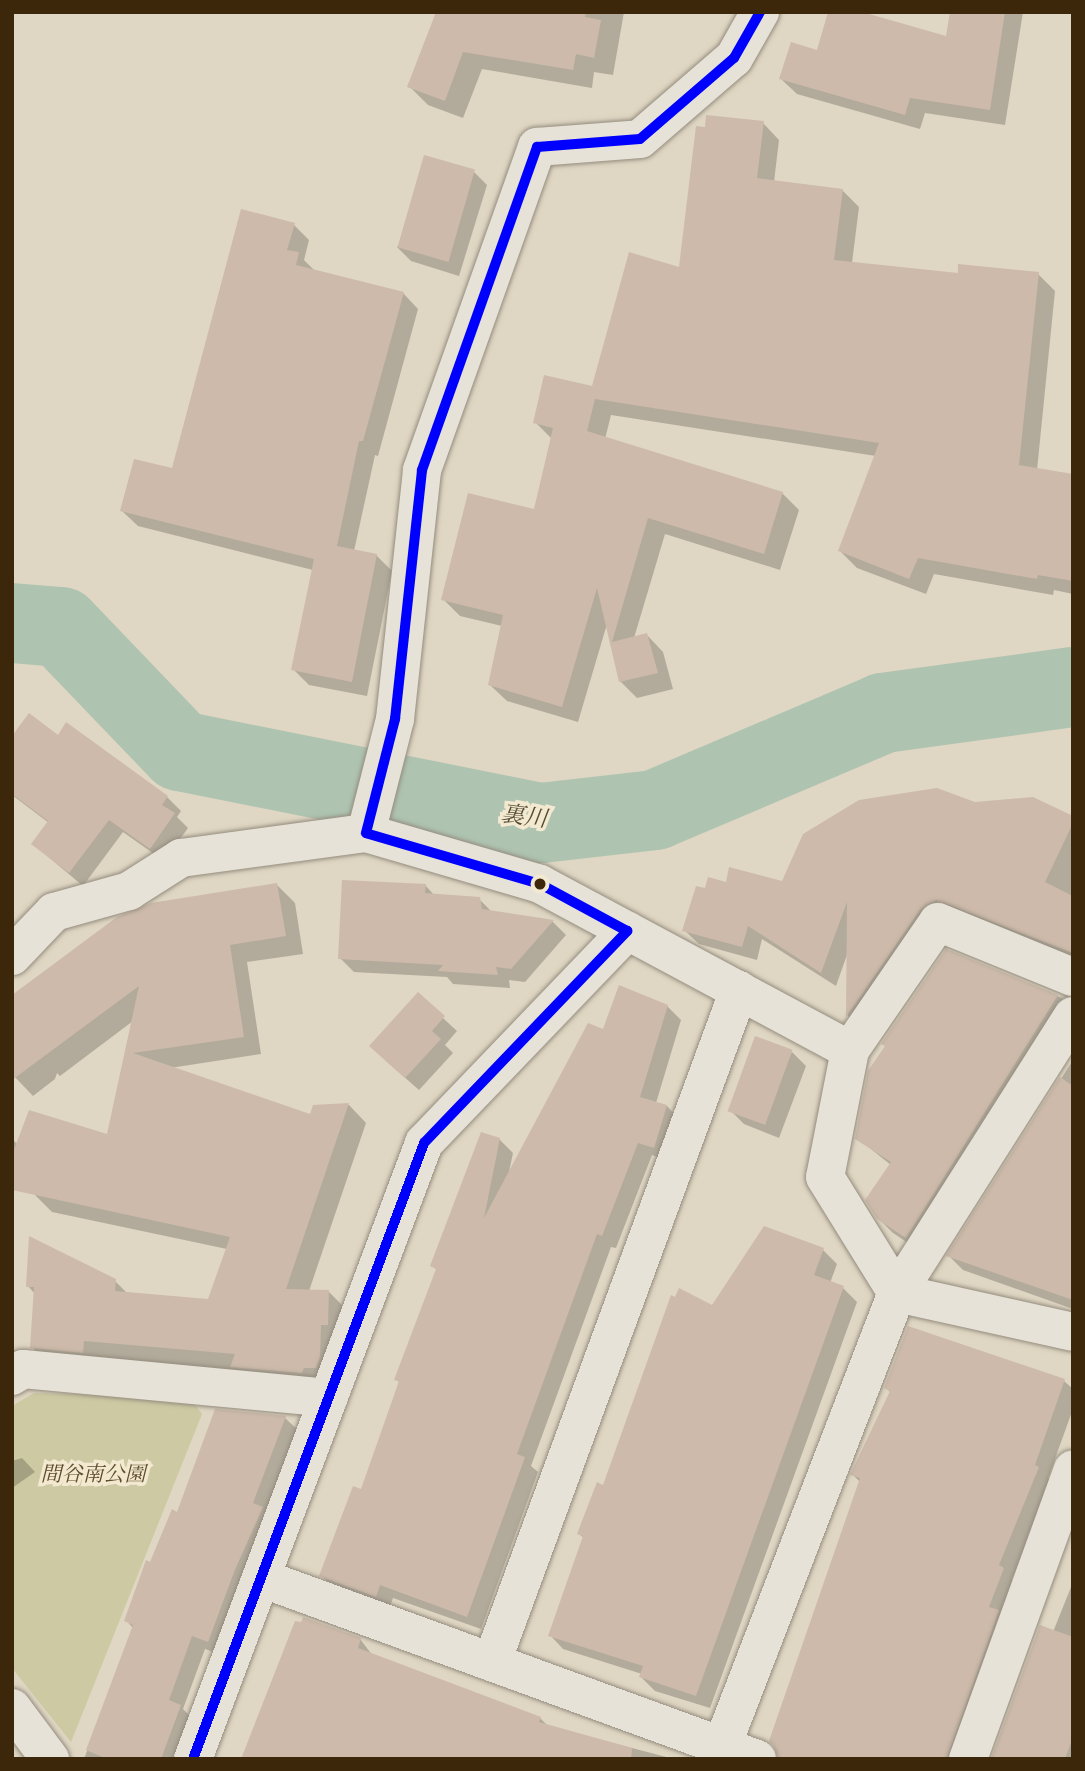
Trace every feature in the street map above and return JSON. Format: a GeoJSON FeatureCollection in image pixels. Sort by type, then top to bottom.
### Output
{"type":"FeatureCollection","features":[{"type":"Feature","properties":{"kind":"street"},"geometry":{"type":"LineString","coordinates":[[366,834],[396,719],[422,470],[537,147],[640,139],[734,58],[760,12]]}},
{"type":"Feature","properties":{"kind":"street"},"geometry":{"type":"LineString","coordinates":[[12,956],[54,912],[129,891],[181,858],[366,834],[540,884],[850,1050]]}},
{"type":"Feature","properties":{"kind":"street"},"geometry":{"type":"LineString","coordinates":[[1073,977],[938,922],[850,1050],[825,1177],[897,1293],[1073,1332]]}},
{"type":"Feature","properties":{"kind":"street"},"geometry":{"type":"LineString","coordinates":[[194,1759],[424,1143],[627,931]]}},
{"type":"Feature","properties":{"kind":"street"},"geometry":{"type":"LineString","coordinates":[[492,1662],[739,990]]}},
{"type":"Feature","properties":{"kind":"street"},"geometry":{"type":"LineString","coordinates":[[261,1578],[739,1752],[897,1293],[1073,1016]]}},
{"type":"Feature","properties":{"kind":"street"},"geometry":{"type":"LineString","coordinates":[[12,1376],[23,1369],[329,1398]]}},
{"type":"Feature","properties":{"kind":"street"},"geometry":{"type":"LineString","coordinates":[[968,1759],[1073,1469]]}},
{"type":"Feature","properties":{"kind":"street"},"geometry":{"type":"LineString","coordinates":[[12,1708],[50,1759]]}},
{"type":"Feature","properties":{"kind":"green space","name":"間谷南公園"},"geometry":{"type":"Polygon","coordinates":[[[34,1393],[189,1397],[202,1414],[71,1742],[12,1668],[12,1406],[34,1393]]]}},
{"type":"Feature","properties":{"kind":"building"},"geometry":{"type":"Polygon","coordinates":[[[436,12],[586,12],[585,17],[601,20],[594,58],[576,54],[573,70],[463,52],[445,101],[407,87],[436,12]]]}},
{"type":"Feature","properties":{"kind":"building"},"geometry":{"type":"Polygon","coordinates":[[[828,12],[862,12],[946,36],[950,12],[1005,12],[990,110],[910,98],[905,115],[779,79],[791,42],[817,50],[828,12]]]}},
{"type":"Feature","properties":{"kind":"building"},"geometry":{"type":"Polygon","coordinates":[[[706,115],[764,121],[757,178],[843,189],[834,260],[958,273],[958,264],[1039,272],[1019,465],[1073,474],[1073,581],[1038,575],[1037,579],[918,558],[909,579],[838,551],[879,443],[595,399],[587,431],[783,492],[764,554],[648,518],[612,642],[647,633],[658,673],[619,682],[597,588],[562,707],[488,685],[503,615],[441,600],[468,493],[534,509],[553,428],[533,423],[544,375],[592,386],[629,252],[679,267],[696,126],[705,127],[706,115]]]}},
{"type":"Feature","properties":{"kind":"building"},"geometry":{"type":"Polygon","coordinates":[[[424,155],[475,170],[448,262],[398,247],[424,155]]]}},
{"type":"Feature","properties":{"kind":"building"},"geometry":{"type":"Polygon","coordinates":[[[241,209],[295,223],[287,250],[299,252],[296,265],[404,292],[363,441],[359,441],[337,546],[377,554],[352,682],[291,670],[314,559],[120,511],[134,459],[172,468],[241,209]]]}},
{"type":"Feature","properties":{"kind":"building"},"geometry":{"type":"Polygon","coordinates":[[[29,713],[58,735],[66,722],[168,796],[162,805],[175,813],[150,849],[109,820],[69,873],[31,844],[48,821],[12,794],[12,736],[29,713]]]}},
{"type":"Feature","properties":{"kind":"building"},"geometry":{"type":"Polygon","coordinates":[[[937,788],[975,802],[1033,797],[1073,816],[1073,823],[1045,882],[1073,896],[1073,953],[936,900],[920,910],[846,1017],[847,902],[821,973],[748,926],[742,947],[682,931],[696,886],[705,888],[708,877],[726,882],[729,867],[782,881],[803,834],[859,800],[937,788]]]}},
{"type":"Feature","properties":{"kind":"building"},"geometry":{"type":"Polygon","coordinates":[[[342,880],[426,884],[425,893],[480,897],[482,909],[554,920],[511,969],[496,967],[498,975],[438,971],[443,965],[338,959],[342,880]]]}},
{"type":"Feature","properties":{"kind":"building"},"geometry":{"type":"Polygon","coordinates":[[[277,883],[286,936],[230,945],[244,1037],[133,1053],[310,1114],[313,1105],[349,1103],[286,1289],[329,1290],[328,1325],[321,1325],[320,1357],[316,1368],[304,1368],[302,1373],[230,1367],[235,1354],[84,1341],[83,1353],[30,1348],[34,1287],[26,1287],[29,1236],[116,1279],[115,1291],[208,1299],[230,1237],[12,1190],[12,1155],[29,1110],[107,1134],[139,986],[12,1080],[12,995],[117,917],[151,903],[277,883]]]}},
{"type":"Feature","properties":{"kind":"building"},"geometry":{"type":"Polygon","coordinates":[[[946,949],[1058,995],[906,1238],[877,1219],[865,1200],[891,1162],[855,1139],[868,1071],[885,1046],[881,1044],[946,949]]]}},
{"type":"Feature","properties":{"kind":"building"},"geometry":{"type":"Polygon","coordinates":[[[619,985],[668,1005],[640,1097],[667,1105],[654,1148],[638,1143],[602,1236],[597,1234],[517,1454],[525,1457],[467,1617],[380,1585],[376,1597],[319,1576],[353,1486],[361,1489],[399,1381],[394,1380],[436,1269],[430,1266],[481,1132],[500,1138],[484,1218],[588,1023],[603,1029],[619,985]]]}},
{"type":"Feature","properties":{"kind":"building"},"geometry":{"type":"Polygon","coordinates":[[[418,992],[445,1016],[432,1031],[441,1039],[405,1078],[369,1046],[418,992]]]}},
{"type":"Feature","properties":{"kind":"building"},"geometry":{"type":"Polygon","coordinates":[[[755,1036],[793,1050],[765,1125],[728,1111],[755,1036]]]}},
{"type":"Feature","properties":{"kind":"building"},"geometry":{"type":"Polygon","coordinates":[[[1060,1077],[1073,1086],[1073,1300],[946,1256],[1060,1077]]]}},
{"type":"Feature","properties":{"kind":"building"},"geometry":{"type":"Polygon","coordinates":[[[764,1226],[824,1248],[814,1275],[844,1286],[696,1696],[639,1677],[643,1666],[548,1636],[583,1536],[577,1534],[597,1482],[603,1485],[671,1295],[675,1297],[679,1288],[712,1305],[764,1226]]]}},
{"type":"Feature","properties":{"kind":"building"},"geometry":{"type":"Polygon","coordinates":[[[908,1326],[1065,1379],[1035,1465],[1039,1467],[999,1565],[1004,1568],[989,1607],[999,1610],[947,1759],[778,1759],[774,1746],[769,1741],[860,1478],[850,1475],[890,1391],[884,1388],[908,1326]]]}},
{"type":"Feature","properties":{"kind":"building"},"geometry":{"type":"Polygon","coordinates":[[[215,1409],[286,1416],[253,1503],[263,1507],[234,1572],[208,1642],[192,1636],[169,1700],[181,1705],[161,1759],[107,1759],[86,1750],[133,1625],[124,1621],[146,1560],[150,1562],[172,1509],[177,1512],[215,1409]]]}},
{"type":"Feature","properties":{"kind":"building"},"geometry":{"type":"Polygon","coordinates":[[[303,1617],[361,1638],[358,1648],[541,1717],[539,1722],[632,1748],[631,1759],[241,1759],[295,1621],[301,1622],[303,1617]]]}},
{"type":"Feature","properties":{"kind":"building"},"geometry":{"type":"Polygon","coordinates":[[[1040,1625],[1073,1637],[1073,1737],[1065,1759],[991,1759],[1040,1625]]]}},
{"type":"Feature","properties":{"kind":"waterway","name":"裏川"},"geometry":{"type":"LineString","coordinates":[[12,623],[61,627],[180,751],[541,823],[655,810],[883,713],[1073,687]]}},
{"type":"Feature","properties":{"kind":"transit line"},"geometry":{"type":"LineString","coordinates":[[193,1759],[424,1143],[627,931],[540,884],[366,833],[395,719],[422,470],[537,147],[640,139],[734,58],[760,12]]}}]}
